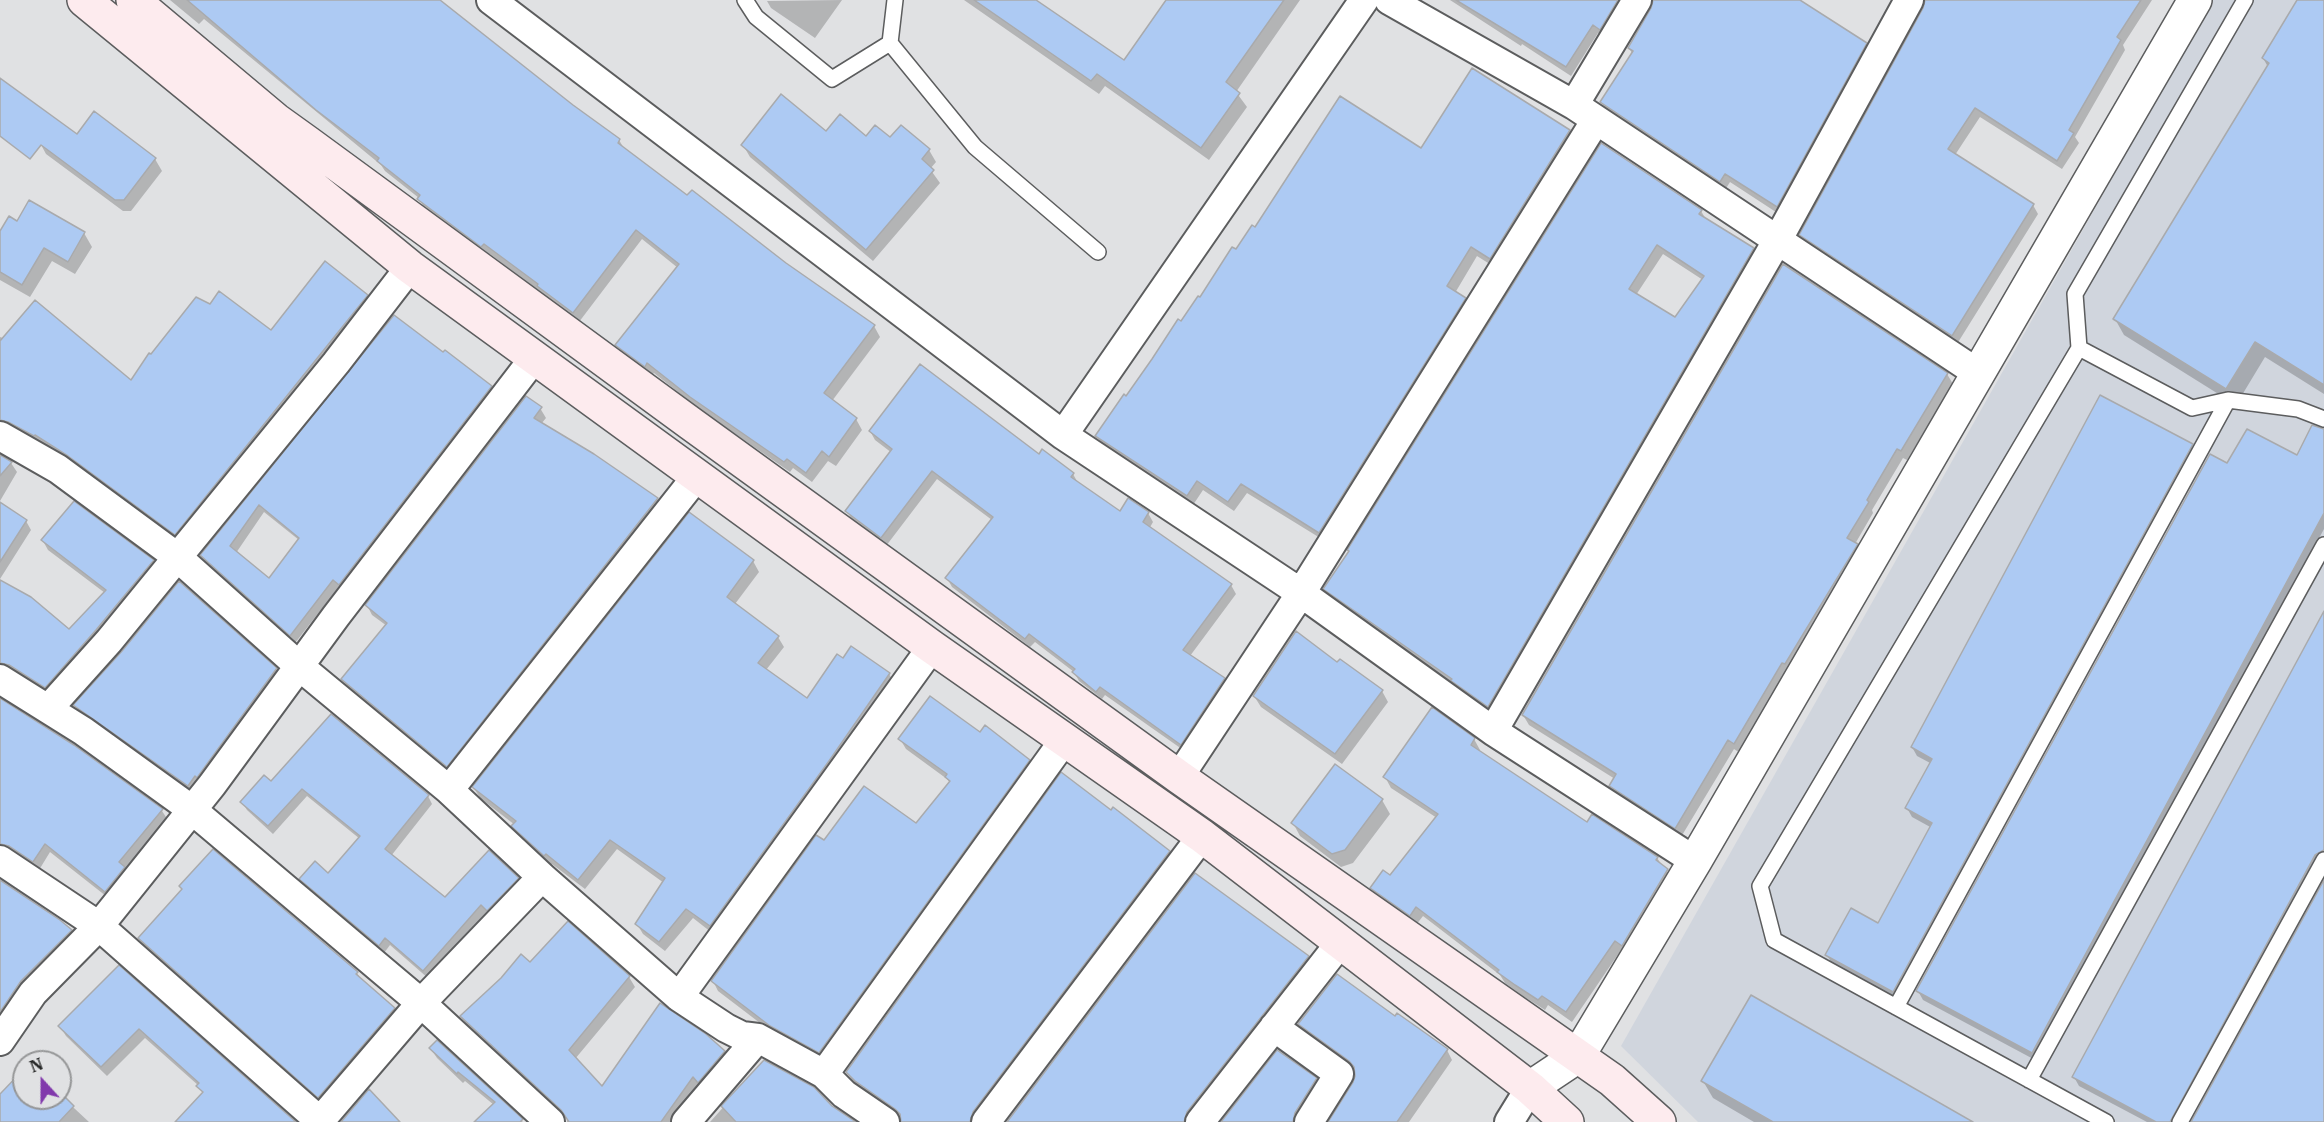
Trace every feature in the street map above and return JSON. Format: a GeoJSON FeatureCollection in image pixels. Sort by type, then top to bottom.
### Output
{"type":"FeatureCollection","features":[{"type":"Feature","properties":{"kind":"main road"},"geometry":{"type":"LineString","coordinates":[[84,0],[410,267],[932,647],[1202,836],[1530,1088],[1567,1122]]}},
{"type":"Feature","properties":{"kind":"main road"},"geometry":{"type":"LineString","coordinates":[[133,0],[276,120],[1179,777],[1612,1080],[1659,1122]]}},
{"type":"Feature","properties":{"kind":"street"},"geometry":{"type":"LineString","coordinates":[[491,0],[1063,435],[1301,594],[1493,731],[1695,861]]}},
{"type":"Feature","properties":{"kind":"street"},"geometry":{"type":"LineString","coordinates":[[1063,435],[1364,0]]}},
{"type":"Feature","properties":{"kind":"street"},"geometry":{"type":"LineString","coordinates":[[1389,0],[1585,112],[1979,374]]}},
{"type":"Feature","properties":{"kind":"street"},"geometry":{"type":"LineString","coordinates":[[1179,777],[1301,594],[1585,112],[1637,0]]}},
{"type":"Feature","properties":{"kind":"street"},"geometry":{"type":"LineString","coordinates":[[1493,731],[1777,240],[1909,0]]}},
{"type":"Feature","properties":{"kind":"street"},"geometry":{"type":"LineString","coordinates":[[1509,1122],[1530,1088],[1578,1056],[1695,861],[2195,0]]}},
{"type":"Feature","properties":{"kind":"street"},"geometry":{"type":"LineString","coordinates":[[48,709],[109,641],[176,556],[336,363],[410,267]]}},
{"type":"Feature","properties":{"kind":"street"},"geometry":{"type":"LineString","coordinates":[[0,1040],[33,993],[99,926],[212,785],[299,666],[535,357]]}},
{"type":"Feature","properties":{"kind":"street"},"geometry":{"type":"LineString","coordinates":[[0,436],[58,469],[176,556],[299,666],[449,790],[542,877],[679,997],[726,1028],[742,1036],[758,1038],[824,1074],[844,1094],[885,1122]]}},
{"type":"Feature","properties":{"kind":"street"},"geometry":{"type":"LineString","coordinates":[[449,790],[697,476]]}},
{"type":"Feature","properties":{"kind":"street"},"geometry":{"type":"LineString","coordinates":[[679,997],[932,647]]}},
{"type":"Feature","properties":{"kind":"street"},"geometry":{"type":"LineString","coordinates":[[0,679],[48,709],[191,809],[421,1003],[550,1122]]}},
{"type":"Feature","properties":{"kind":"street"},"geometry":{"type":"LineString","coordinates":[[824,1074],[1065,739]]}},
{"type":"Feature","properties":{"kind":"street"},"geometry":{"type":"LineString","coordinates":[[986,1122],[1202,836]]}},
{"type":"Feature","properties":{"kind":"street"},"geometry":{"type":"LineString","coordinates":[[0,860],[99,926],[320,1122],[421,1003],[542,877]]}},
{"type":"Feature","properties":{"kind":"street"},"geometry":{"type":"LineString","coordinates":[[1200,1122],[1340,943]]}},
{"type":"Feature","properties":{"kind":"street"},"geometry":{"type":"LineString","coordinates":[[1274,1027],[1339,1074],[1309,1122]]}},
{"type":"Feature","properties":{"kind":"street"},"geometry":{"type":"LineString","coordinates":[[701,1117],[758,1038]]}},
{"type":"Feature","properties":{"kind":"lane"},"geometry":{"type":"LineString","coordinates":[[745,0],[756,17],[832,79],[890,43]]}},
{"type":"Feature","properties":{"kind":"lane"},"geometry":{"type":"LineString","coordinates":[[895,0],[890,43],[975,147],[1098,252]]}},
{"type":"Feature","properties":{"kind":"lane"},"geometry":{"type":"LineString","coordinates":[[2106,1122],[1774,940],[1760,886],[2079,348],[2076,294],[2245,0]]}},
{"type":"Feature","properties":{"kind":"lane"},"geometry":{"type":"LineString","coordinates":[[2079,348],[2192,408],[2228,400],[2298,409],[2324,419]]}},
{"type":"Feature","properties":{"kind":"lane"},"geometry":{"type":"LineString","coordinates":[[1896,1007],[2228,400]]}},
{"type":"Feature","properties":{"kind":"lane"},"geometry":{"type":"LineString","coordinates":[[2029,1080],[2324,545]]}},
{"type":"Feature","properties":{"kind":"lane"},"geometry":{"type":"LineString","coordinates":[[2180,1122],[2324,860]]}},
{"type":"Feature","properties":{"kind":"shaded area"},"geometry":{"type":"Polygon","coordinates":[[[2213,0],[2324,0],[2324,1122],[1698,1122],[1621,1046],[2213,0]]]}},
{"type":"Feature","properties":{"kind":"building"},"geometry":{"type":"Polygon","coordinates":[[[187,0],[440,0],[573,105],[620,139],[618,143],[687,195],[692,190],[786,263],[875,325],[824,393],[857,418],[829,457],[822,451],[806,473],[787,459],[784,462],[690,397],[647,363],[645,367],[615,345],[679,264],[636,230],[573,313],[484,244],[481,247],[417,199],[420,195],[377,161],[379,158],[316,110],[187,0]]]}},
{"type":"Feature","properties":{"kind":"building"},"geometry":{"type":"Polygon","coordinates":[[[974,0],[1036,0],[1124,60],[1166,0],[1284,0],[1226,82],[1240,93],[1201,148],[1097,74],[1091,81],[974,0]]]}},
{"type":"Feature","properties":{"kind":"building"},"geometry":{"type":"Polygon","coordinates":[[[1456,0],[1618,0],[1600,30],[1593,25],[1566,67],[1456,0]]]}},
{"type":"Feature","properties":{"kind":"building"},"geometry":{"type":"Polygon","coordinates":[[[1653,0],[1800,0],[1867,43],[1777,207],[1725,174],[1720,182],[1600,102],[1633,51],[1628,48],[1651,8],[1653,0]]]}},
{"type":"Feature","properties":{"kind":"building"},"geometry":{"type":"Polygon","coordinates":[[[1925,0],[2141,0],[2117,37],[2121,40],[2069,130],[2074,133],[2057,161],[1975,108],[1948,149],[2034,204],[1952,336],[1799,235],[1923,8],[1925,0]]]}},
{"type":"Feature","properties":{"kind":"building"},"geometry":{"type":"Polygon","coordinates":[[[2297,0],[2324,0],[2324,385],[2255,342],[2226,389],[2113,319],[2269,63],[2262,58],[2297,0]]]}},
{"type":"Feature","properties":{"kind":"building"},"geometry":{"type":"Polygon","coordinates":[[[1472,68],[1570,130],[1490,259],[1471,247],[1447,286],[1466,298],[1319,533],[1241,484],[1228,502],[1197,481],[1187,496],[1095,436],[1124,394],[1126,396],[1178,319],[1181,321],[1198,296],[1200,297],[1232,247],[1236,249],[1252,225],[1255,227],[1340,96],[1421,148],[1472,68]]]}},
{"type":"Feature","properties":{"kind":"building"},"geometry":{"type":"Polygon","coordinates":[[[0,78],[77,134],[94,111],[156,158],[124,200],[115,200],[41,145],[30,159],[0,136],[0,78]]]}},
{"type":"Feature","properties":{"kind":"building"},"geometry":{"type":"Polygon","coordinates":[[[781,94],[826,131],[840,114],[866,136],[875,125],[890,137],[901,125],[930,149],[922,159],[934,170],[866,250],[741,145],[781,94]]]}},
{"type":"Feature","properties":{"kind":"building"},"geometry":{"type":"Polygon","coordinates":[[[1601,143],[1702,210],[1699,214],[1754,248],[1488,707],[1450,680],[1452,679],[1323,589],[1349,551],[1347,550],[1601,143]],[[1657,245],[1629,289],[1675,317],[1704,276],[1657,245]]]}},
{"type":"Feature","properties":{"kind":"building"},"geometry":{"type":"Polygon","coordinates":[[[29,200],[85,232],[68,262],[44,248],[22,285],[0,272],[0,231],[9,216],[17,221],[29,200]]]}},
{"type":"Feature","properties":{"kind":"building"},"geometry":{"type":"Polygon","coordinates":[[[325,261],[368,295],[175,535],[68,456],[35,435],[0,420],[0,341],[35,300],[131,380],[149,353],[151,354],[196,297],[210,304],[219,291],[271,330],[325,261]]]}},
{"type":"Feature","properties":{"kind":"building"},"geometry":{"type":"Polygon","coordinates":[[[1783,264],[1948,373],[1901,451],[1897,449],[1847,538],[1858,544],[1785,664],[1782,663],[1734,744],[1728,740],[1675,829],[1609,786],[1616,774],[1522,715],[1783,264]]]}},
{"type":"Feature","properties":{"kind":"building"},"geometry":{"type":"Polygon","coordinates":[[[394,315],[492,386],[339,585],[333,580],[290,636],[200,555],[394,315]],[[259,505],[230,546],[269,578],[299,538],[259,505]]]}},
{"type":"Feature","properties":{"kind":"building"},"geometry":{"type":"Polygon","coordinates":[[[920,364],[1039,454],[1042,449],[1074,473],[1071,477],[1120,511],[1128,498],[1149,512],[1143,522],[1232,584],[1183,650],[1225,678],[1181,745],[1100,687],[1096,692],[1072,672],[1075,669],[1029,634],[1025,639],[945,578],[993,517],[932,471],[881,538],[845,511],[892,449],[869,431],[920,364]]]}},
{"type":"Feature","properties":{"kind":"building"},"geometry":{"type":"Polygon","coordinates":[[[2100,395],[2193,444],[1893,992],[1825,955],[1851,908],[1878,923],[1932,823],[1905,808],[1932,759],[1911,747],[2100,395]]]}},
{"type":"Feature","properties":{"kind":"building"},"geometry":{"type":"Polygon","coordinates":[[[526,396],[542,407],[534,418],[594,454],[658,498],[447,767],[341,679],[387,623],[365,605],[526,396]]]}},
{"type":"Feature","properties":{"kind":"building"},"geometry":{"type":"Polygon","coordinates":[[[2312,425],[2324,429],[2324,513],[2032,1053],[1916,991],[2210,454],[2227,463],[2247,429],[2297,455],[2312,425]]]}},
{"type":"Feature","properties":{"kind":"building"},"geometry":{"type":"Polygon","coordinates":[[[0,455],[12,462],[0,476],[0,455]]]}},
{"type":"Feature","properties":{"kind":"building"},"geometry":{"type":"Polygon","coordinates":[[[74,501],[154,560],[45,688],[9,665],[0,663],[0,580],[31,597],[69,629],[106,590],[41,540],[74,501]]]}},
{"type":"Feature","properties":{"kind":"building"},"geometry":{"type":"Polygon","coordinates":[[[0,502],[27,520],[0,562],[0,502]]]}},
{"type":"Feature","properties":{"kind":"building"},"geometry":{"type":"Polygon","coordinates":[[[689,512],[754,560],[727,597],[779,636],[758,663],[807,698],[837,654],[843,658],[851,646],[890,673],[710,926],[686,909],[659,942],[635,924],[665,878],[610,840],[578,880],[546,854],[544,856],[511,826],[516,821],[472,787],[689,512]]]}},
{"type":"Feature","properties":{"kind":"building"},"geometry":{"type":"Polygon","coordinates":[[[179,581],[277,668],[197,778],[195,776],[188,786],[73,705],[122,651],[179,581]]]}},
{"type":"Feature","properties":{"kind":"building"},"geometry":{"type":"Polygon","coordinates":[[[2324,611],[2324,850],[2315,855],[2170,1122],[2156,1122],[2072,1077],[2324,611]]]}},
{"type":"Feature","properties":{"kind":"building"},"geometry":{"type":"Polygon","coordinates":[[[1296,631],[1337,662],[1340,659],[1383,690],[1335,754],[1253,696],[1296,631]]]}},
{"type":"Feature","properties":{"kind":"building"},"geometry":{"type":"Polygon","coordinates":[[[930,696],[980,732],[985,725],[1030,760],[819,1053],[770,1026],[711,981],[816,835],[824,840],[864,786],[916,823],[950,781],[945,777],[947,774],[898,739],[930,696]]]}},
{"type":"Feature","properties":{"kind":"building"},"geometry":{"type":"Polygon","coordinates":[[[0,698],[74,745],[163,809],[119,862],[125,867],[105,892],[45,844],[33,862],[9,846],[0,844],[0,698]]]}},
{"type":"Feature","properties":{"kind":"building"},"geometry":{"type":"Polygon","coordinates":[[[1432,707],[1475,738],[1471,745],[1587,822],[1592,814],[1658,857],[1656,860],[1668,869],[1622,946],[1615,941],[1566,1012],[1542,996],[1538,1000],[1515,985],[1497,972],[1499,970],[1416,907],[1410,916],[1370,888],[1383,870],[1390,875],[1438,814],[1383,777],[1432,707]]]}},
{"type":"Feature","properties":{"kind":"building"},"geometry":{"type":"Polygon","coordinates":[[[331,714],[429,795],[385,849],[445,897],[489,850],[519,878],[487,911],[481,905],[423,971],[385,938],[379,946],[299,879],[315,861],[328,873],[360,836],[302,789],[268,826],[240,802],[264,775],[271,781],[331,714]]]}},
{"type":"Feature","properties":{"kind":"building"},"geometry":{"type":"Polygon","coordinates":[[[1335,764],[1383,799],[1345,850],[1332,854],[1291,823],[1335,764]]]}},
{"type":"Feature","properties":{"kind":"building"},"geometry":{"type":"Polygon","coordinates":[[[1061,772],[1111,810],[1113,807],[1170,851],[973,1112],[970,1122],[901,1122],[900,1114],[895,1109],[846,1072],[1061,772]]]}},
{"type":"Feature","properties":{"kind":"building"},"geometry":{"type":"Polygon","coordinates":[[[213,849],[358,972],[356,974],[395,1008],[318,1098],[138,938],[182,889],[179,886],[213,849]]]}},
{"type":"Feature","properties":{"kind":"building"},"geometry":{"type":"Polygon","coordinates":[[[1195,873],[1309,956],[1187,1112],[1184,1122],[1007,1122],[1195,873]]]}},
{"type":"Feature","properties":{"kind":"building"},"geometry":{"type":"Polygon","coordinates":[[[0,880],[72,930],[21,981],[0,1012],[0,880]]]}},
{"type":"Feature","properties":{"kind":"building"},"geometry":{"type":"Polygon","coordinates":[[[2324,880],[2324,1122],[2191,1122],[2324,880]]]}},
{"type":"Feature","properties":{"kind":"building"},"geometry":{"type":"Polygon","coordinates":[[[568,921],[630,976],[569,1050],[602,1086],[660,1003],[706,1034],[725,1051],[698,1083],[693,1077],[661,1122],[569,1122],[561,1110],[460,1016],[501,978],[521,954],[530,962],[568,921]]]}},
{"type":"Feature","properties":{"kind":"building"},"geometry":{"type":"Polygon","coordinates":[[[119,965],[296,1122],[175,1122],[203,1092],[196,1086],[199,1083],[139,1029],[101,1067],[58,1026],[119,965]]]}},
{"type":"Feature","properties":{"kind":"building"},"geometry":{"type":"Polygon","coordinates":[[[1337,974],[1395,1016],[1397,1013],[1448,1049],[1397,1122],[1328,1122],[1353,1082],[1354,1067],[1298,1024],[1337,974]]]}},
{"type":"Feature","properties":{"kind":"building"},"geometry":{"type":"Polygon","coordinates":[[[1751,995],[1973,1122],[1773,1122],[1701,1081],[1751,995]]]}},
{"type":"Feature","properties":{"kind":"building"},"geometry":{"type":"Polygon","coordinates":[[[437,1040],[523,1119],[520,1122],[474,1122],[495,1102],[458,1072],[457,1074],[429,1048],[437,1040]]]}},
{"type":"Feature","properties":{"kind":"building"},"geometry":{"type":"Polygon","coordinates":[[[1277,1050],[1317,1078],[1295,1113],[1293,1122],[1221,1122],[1277,1050]]]}},
{"type":"Feature","properties":{"kind":"building"},"geometry":{"type":"Polygon","coordinates":[[[764,1060],[814,1087],[832,1106],[856,1122],[736,1122],[721,1106],[764,1060]]]}},
{"type":"Feature","properties":{"kind":"building"},"geometry":{"type":"Polygon","coordinates":[[[12,1082],[12,1110],[70,1110],[59,1122],[0,1122],[0,1094],[12,1082]]]}},
{"type":"Feature","properties":{"kind":"building"},"geometry":{"type":"Polygon","coordinates":[[[369,1089],[400,1122],[341,1122],[369,1089]]]}}]}
